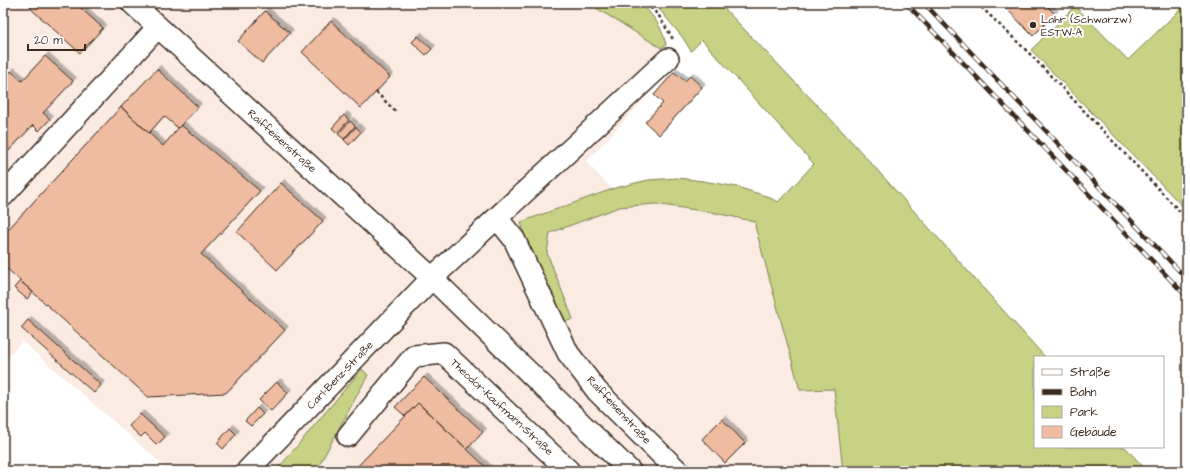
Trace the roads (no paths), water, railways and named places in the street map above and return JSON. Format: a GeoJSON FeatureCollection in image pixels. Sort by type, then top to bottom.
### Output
{"type":"FeatureCollection","features":[{"type":"Feature","properties":{"kind":"street","name":"Raiffeisenstraße"},"geometry":{"type":"LineString","coordinates":[[132,3],[432,278],[630,471]]}},
{"type":"Feature","properties":{"kind":"street"},"geometry":{"type":"LineString","coordinates":[[3,196],[158,27]]}},
{"type":"Feature","properties":{"kind":"street"},"geometry":{"type":"LineString","coordinates":[[432,278],[668,60]]}},
{"type":"Feature","properties":{"kind":"street","name":"Raiffeisenstraße"},"geometry":{"type":"LineString","coordinates":[[497,218],[514,239],[568,353],[597,391],[678,471]]}},
{"type":"Feature","properties":{"kind":"street","name":"Carl-Benz-Straße"},"geometry":{"type":"LineString","coordinates":[[248,471],[432,278]]}},
{"type":"Feature","properties":{"kind":"street","name":"Theodor-Kaufmann-Straße"},"geometry":{"type":"LineString","coordinates":[[348,436],[414,356],[444,353],[569,471]]}},
{"type":"Feature","properties":{"kind":"railway"},"geometry":{"type":"LineString","coordinates":[[906,3],[1187,297]]}},
{"type":"Feature","properties":{"kind":"railway"},"geometry":{"type":"LineString","coordinates":[[924,3],[1187,279]]}},
{"type":"Feature","properties":{"kind":"place","name":"Lahr (Schwarzw) ESTW-A"},"geometry":{"type":"Point","coordinates":[1033,25]}}]}
